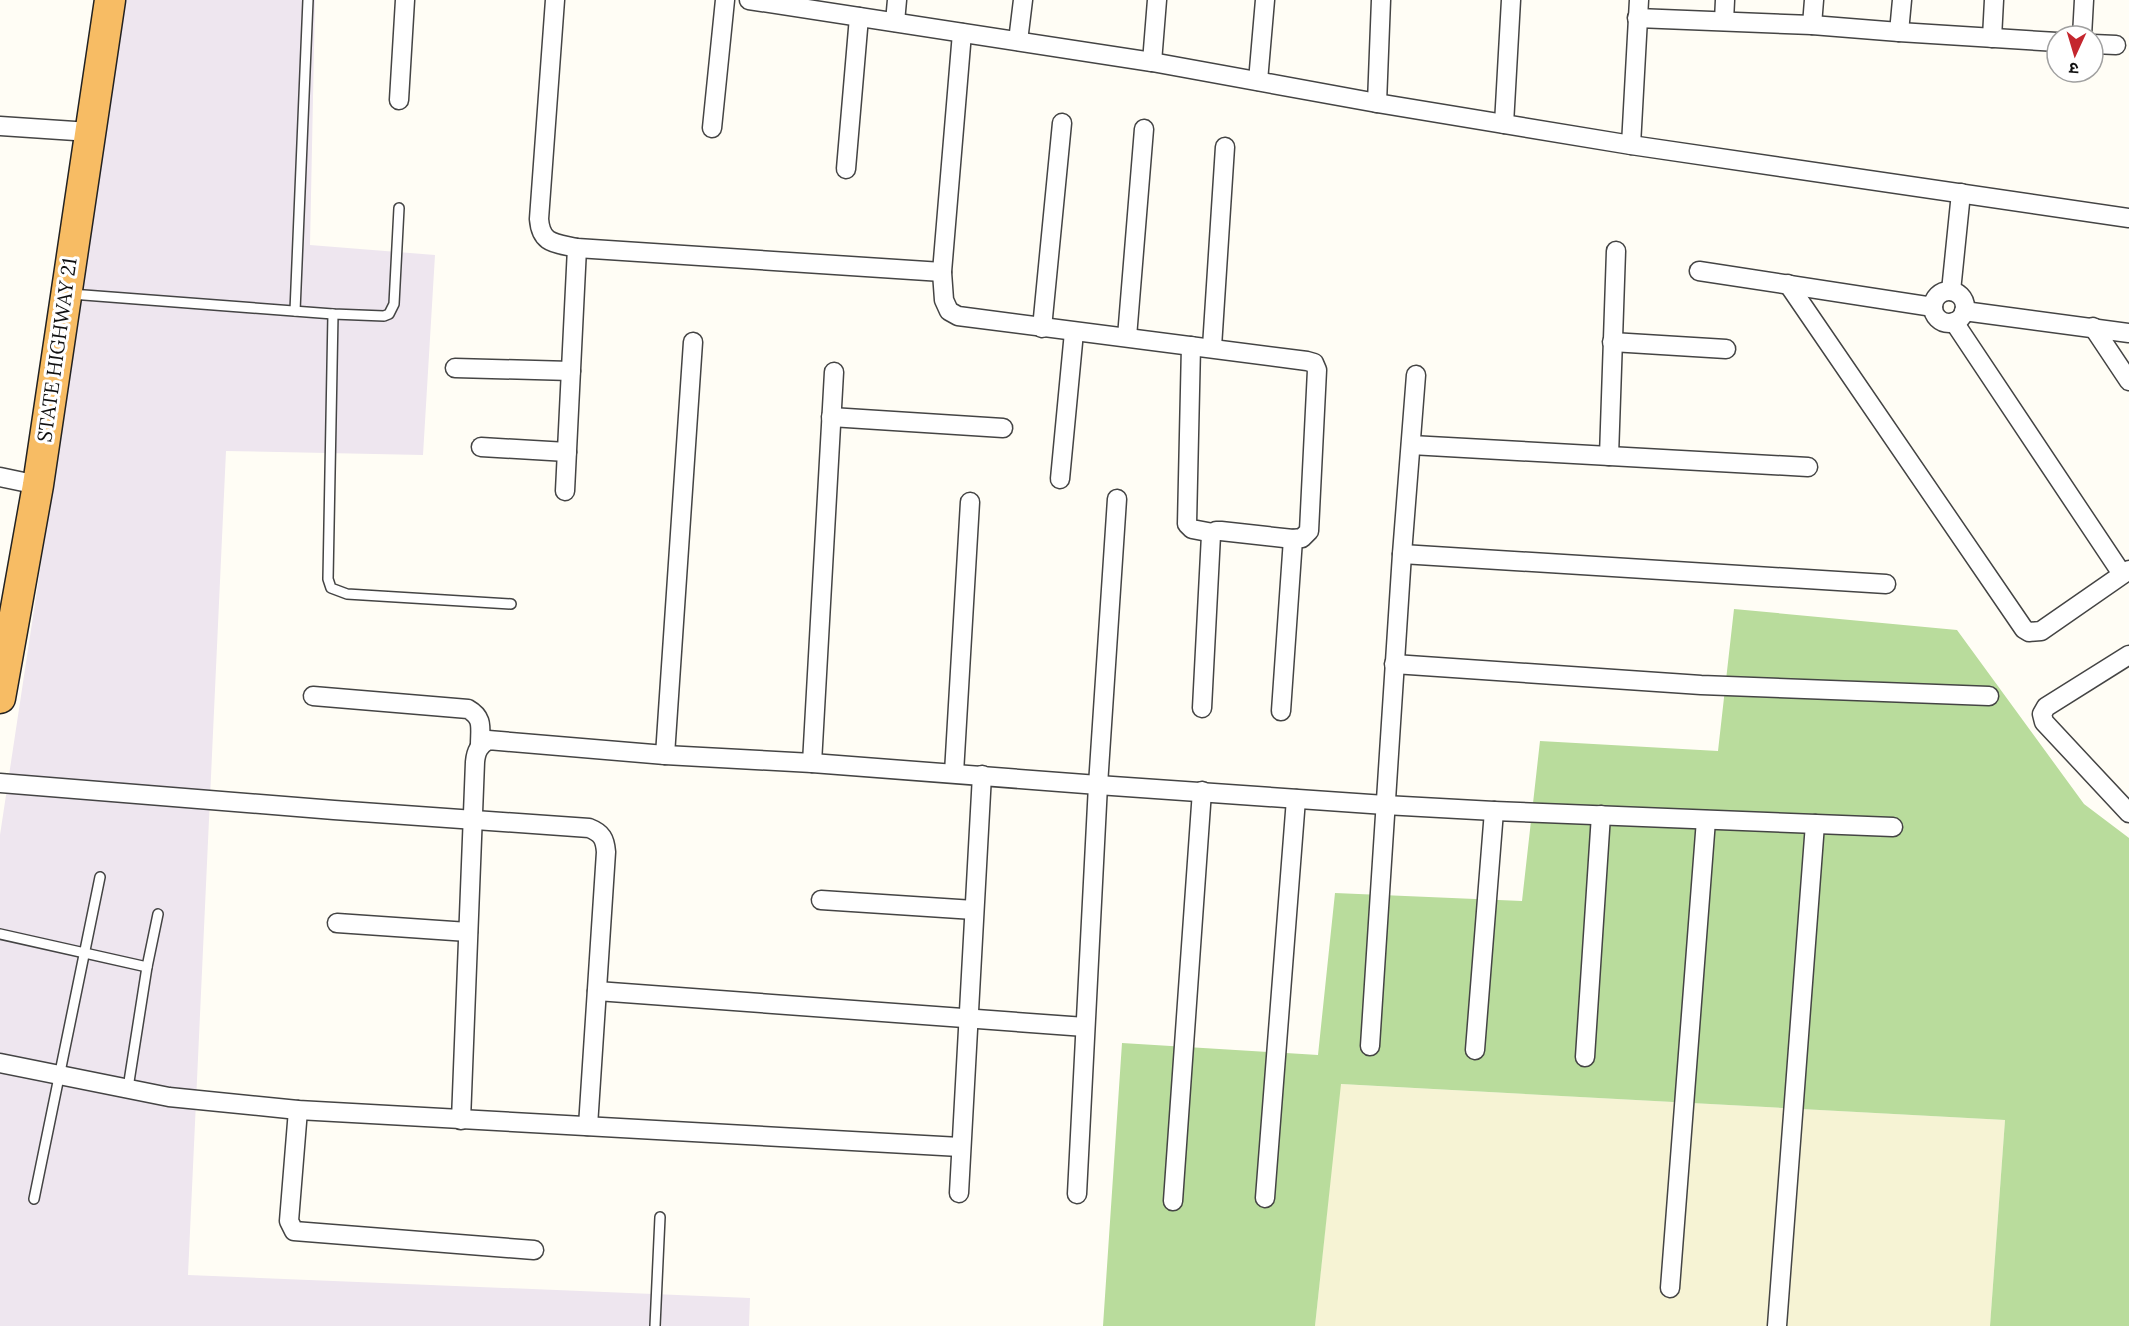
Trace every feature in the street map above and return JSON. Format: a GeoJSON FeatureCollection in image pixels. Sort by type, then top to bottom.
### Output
{"type":"FeatureCollection","features":[{"type":"Feature","properties":{"kind":"highway","name":"STATE HIGHWAY 21"},"geometry":{"type":"LineString","coordinates":[[0,698],[38,485],[110,0]]}},
{"type":"Feature","properties":{"kind":"street"},"geometry":{"type":"LineString","coordinates":[[399,100],[405,0]]}},
{"type":"Feature","properties":{"kind":"street"},"geometry":{"type":"LineString","coordinates":[[555,0],[539,208],[540,232],[551,242],[577,248],[942,272]]}},
{"type":"Feature","properties":{"kind":"street"},"geometry":{"type":"LineString","coordinates":[[712,128],[725,0]]}},
{"type":"Feature","properties":{"kind":"street"},"geometry":{"type":"LineString","coordinates":[[749,0],[770,1],[1152,62],[1377,103],[1631,145],[2129,218]]}},
{"type":"Feature","properties":{"kind":"street"},"geometry":{"type":"LineString","coordinates":[[896,22],[897,0]]}},
{"type":"Feature","properties":{"kind":"street"},"geometry":{"type":"LineString","coordinates":[[1018,41],[1023,0]]}},
{"type":"Feature","properties":{"kind":"street"},"geometry":{"type":"LineString","coordinates":[[1152,62],[1157,0]]}},
{"type":"Feature","properties":{"kind":"street"},"geometry":{"type":"LineString","coordinates":[[1258,81],[1265,0]]}},
{"type":"Feature","properties":{"kind":"street"},"geometry":{"type":"LineString","coordinates":[[1377,103],[1381,0]]}},
{"type":"Feature","properties":{"kind":"street"},"geometry":{"type":"LineString","coordinates":[[1504,124],[1511,0]]}},
{"type":"Feature","properties":{"kind":"street"},"geometry":{"type":"LineString","coordinates":[[1724,21],[1725,0]]}},
{"type":"Feature","properties":{"kind":"street"},"geometry":{"type":"LineString","coordinates":[[1812,25],[1814,0]]}},
{"type":"Feature","properties":{"kind":"street"},"geometry":{"type":"LineString","coordinates":[[1899,32],[1902,0]]}},
{"type":"Feature","properties":{"kind":"street"},"geometry":{"type":"LineString","coordinates":[[1992,38],[1994,0]]}},
{"type":"Feature","properties":{"kind":"street"},"geometry":{"type":"LineString","coordinates":[[2083,24],[2084,0]]}},
{"type":"Feature","properties":{"kind":"street"},"geometry":{"type":"LineString","coordinates":[[1631,145],[1638,9],[1724,21],[2045,41]]}},
{"type":"Feature","properties":{"kind":"street"},"geometry":{"type":"LineString","coordinates":[[846,169],[859,17]]}},
{"type":"Feature","properties":{"kind":"street"},"geometry":{"type":"LineString","coordinates":[[962,33],[942,272],[946,308],[954,314],[1042,328],[1212,347],[1307,360],[1314,363],[1317,370],[1311,526],[1306,536],[1293,539],[1221,531],[1213,533],[1192,529],[1187,524],[1191,346]]}},
{"type":"Feature","properties":{"kind":"street"},"geometry":{"type":"LineString","coordinates":[[2105,45],[2116,45]]}},
{"type":"Feature","properties":{"kind":"street"},"geometry":{"type":"LineString","coordinates":[[1042,328],[1062,123]]}},
{"type":"Feature","properties":{"kind":"street"},"geometry":{"type":"LineString","coordinates":[[0,126],[90,132]]}},
{"type":"Feature","properties":{"kind":"street"},"geometry":{"type":"LineString","coordinates":[[1127,337],[1144,129]]}},
{"type":"Feature","properties":{"kind":"street"},"geometry":{"type":"LineString","coordinates":[[1212,347],[1224,147]]}},
{"type":"Feature","properties":{"kind":"street"},"geometry":{"type":"LineString","coordinates":[[1951,291],[1961,193]]}},
{"type":"Feature","properties":{"kind":"street"},"geometry":{"type":"LineString","coordinates":[[565,491],[577,248]]}},
{"type":"Feature","properties":{"kind":"street"},"geometry":{"type":"LineString","coordinates":[[1609,456],[1616,251]]}},
{"type":"Feature","properties":{"kind":"street"},"geometry":{"type":"LineString","coordinates":[[1699,271],[1933,307]]}},
{"type":"Feature","properties":{"kind":"street"},"geometry":{"type":"LineString","coordinates":[[1788,284],[2024,629],[2030,632],[2041,631],[2126,572],[1959,317]]}},
{"type":"Feature","properties":{"kind":"street"},"geometry":{"type":"LineString","coordinates":[[1946,291],[1961,296],[1965,306],[1959,317],[1949,323],[1940,320],[1933,307],[1937,296],[1946,291]]}},
{"type":"Feature","properties":{"kind":"street"},"geometry":{"type":"LineString","coordinates":[[1959,317],[2093,327],[2129,333]]}},
{"type":"Feature","properties":{"kind":"street"},"geometry":{"type":"LineString","coordinates":[[2093,327],[2129,381]]}},
{"type":"Feature","properties":{"kind":"street"},"geometry":{"type":"LineString","coordinates":[[1060,479],[1074,332]]}},
{"type":"Feature","properties":{"kind":"street"},"geometry":{"type":"LineString","coordinates":[[666,755],[693,342]]}},
{"type":"Feature","properties":{"kind":"street"},"geometry":{"type":"LineString","coordinates":[[1612,342],[1726,349]]}},
{"type":"Feature","properties":{"kind":"street"},"geometry":{"type":"LineString","coordinates":[[455,368],[571,371]]}},
{"type":"Feature","properties":{"kind":"street"},"geometry":{"type":"LineString","coordinates":[[812,763],[834,372]]}},
{"type":"Feature","properties":{"kind":"street"},"geometry":{"type":"LineString","coordinates":[[1370,1046],[1394,664],[1416,375]]}},
{"type":"Feature","properties":{"kind":"street"},"geometry":{"type":"LineString","coordinates":[[831,417],[1004,428]]}},
{"type":"Feature","properties":{"kind":"street"},"geometry":{"type":"LineString","coordinates":[[1411,445],[1808,467]]}},
{"type":"Feature","properties":{"kind":"street"},"geometry":{"type":"LineString","coordinates":[[481,447],[567,452]]}},
{"type":"Feature","properties":{"kind":"street"},"geometry":{"type":"LineString","coordinates":[[0,477],[38,485]]}},
{"type":"Feature","properties":{"kind":"street"},"geometry":{"type":"LineString","coordinates":[[1077,1194],[1098,785],[1117,500]]}},
{"type":"Feature","properties":{"kind":"street"},"geometry":{"type":"LineString","coordinates":[[954,773],[970,501]]}},
{"type":"Feature","properties":{"kind":"street"},"geometry":{"type":"LineString","coordinates":[[1202,708],[1209,540],[1213,533]]}},
{"type":"Feature","properties":{"kind":"street"},"geometry":{"type":"LineString","coordinates":[[1281,711],[1293,539]]}},
{"type":"Feature","properties":{"kind":"street"},"geometry":{"type":"LineString","coordinates":[[1402,554],[1886,584]]}},
{"type":"Feature","properties":{"kind":"street"},"geometry":{"type":"LineString","coordinates":[[2129,655],[2046,707],[2042,714],[2044,722],[2129,813]]}},
{"type":"Feature","properties":{"kind":"street"},"geometry":{"type":"LineString","coordinates":[[1394,664],[1701,686],[1989,696]]}},
{"type":"Feature","properties":{"kind":"street"},"geometry":{"type":"LineString","coordinates":[[313,696],[468,709],[480,720],[480,745]]}},
{"type":"Feature","properties":{"kind":"street"},"geometry":{"type":"LineString","coordinates":[[461,1120],[475,762],[476,751],[488,740],[666,755],[812,763],[1296,799],[1494,811],[1893,827]]}},
{"type":"Feature","properties":{"kind":"street"},"geometry":{"type":"LineString","coordinates":[[959,1193],[982,775]]}},
{"type":"Feature","properties":{"kind":"street"},"geometry":{"type":"LineString","coordinates":[[0,783],[589,828],[603,836],[606,852],[588,1126]]}},
{"type":"Feature","properties":{"kind":"street"},"geometry":{"type":"LineString","coordinates":[[1173,1201],[1202,791]]}},
{"type":"Feature","properties":{"kind":"street"},"geometry":{"type":"LineString","coordinates":[[1265,1198],[1296,799]]}},
{"type":"Feature","properties":{"kind":"street"},"geometry":{"type":"LineString","coordinates":[[1475,1050],[1494,811]]}},
{"type":"Feature","properties":{"kind":"street"},"geometry":{"type":"LineString","coordinates":[[1584,1058],[1601,815]]}},
{"type":"Feature","properties":{"kind":"street"},"geometry":{"type":"LineString","coordinates":[[1670,1288],[1706,820]]}},
{"type":"Feature","properties":{"kind":"street"},"geometry":{"type":"LineString","coordinates":[[1777,1326],[1815,824]]}},
{"type":"Feature","properties":{"kind":"street"},"geometry":{"type":"LineString","coordinates":[[821,900],[975,910]]}},
{"type":"Feature","properties":{"kind":"street"},"geometry":{"type":"LineString","coordinates":[[337,923],[468,932]]}},
{"type":"Feature","properties":{"kind":"street"},"geometry":{"type":"LineString","coordinates":[[597,991],[1085,1028]]}},
{"type":"Feature","properties":{"kind":"street"},"geometry":{"type":"LineString","coordinates":[[0,1063],[178,1098],[298,1110],[960,1147]]}},
{"type":"Feature","properties":{"kind":"street"},"geometry":{"type":"LineString","coordinates":[[298,1110],[289,1221],[294,1231],[534,1250]]}},
{"type":"Feature","properties":{"kind":"lane"},"geometry":{"type":"LineString","coordinates":[[295,311],[308,0]]}},
{"type":"Feature","properties":{"kind":"lane"},"geometry":{"type":"LineString","coordinates":[[65,294],[379,317],[389,314],[393,309],[399,208]]}},
{"type":"Feature","properties":{"kind":"lane"},"geometry":{"type":"LineString","coordinates":[[333,314],[328,579],[331,588],[347,594],[511,604]]}},
{"type":"Feature","properties":{"kind":"lane"},"geometry":{"type":"LineString","coordinates":[[34,1199],[100,877]]}},
{"type":"Feature","properties":{"kind":"lane"},"geometry":{"type":"LineString","coordinates":[[128,1088],[147,967],[158,914]]}},
{"type":"Feature","properties":{"kind":"lane"},"geometry":{"type":"LineString","coordinates":[[0,934],[147,967]]}},
{"type":"Feature","properties":{"kind":"lane"},"geometry":{"type":"LineString","coordinates":[[655,1326],[660,1217]]}},
{"type":"Feature","properties":{"kind":"shaded area"},"geometry":{"type":"Polygon","coordinates":[[[126,0],[315,0],[310,245],[435,255],[423,455],[226,451],[188,1275],[750,1298],[749,1326],[0,1326],[0,835],[126,0]]]}},
{"type":"Feature","properties":{"kind":"shaded area"},"geometry":{"type":"Polygon","coordinates":[[[1340,1084],[2005,1120],[1990,1326],[1315,1326],[1340,1084]]]}},
{"type":"Feature","properties":{"kind":"green space"},"geometry":{"type":"Polygon","coordinates":[[[1734,609],[1957,630],[2084,804],[2129,838],[2129,1326],[1990,1326],[2005,1120],[1341,1084],[1315,1326],[1103,1326],[1122,1043],[1318,1055],[1335,893],[1522,901],[1540,741],[1718,751],[1734,609]]]}}]}
